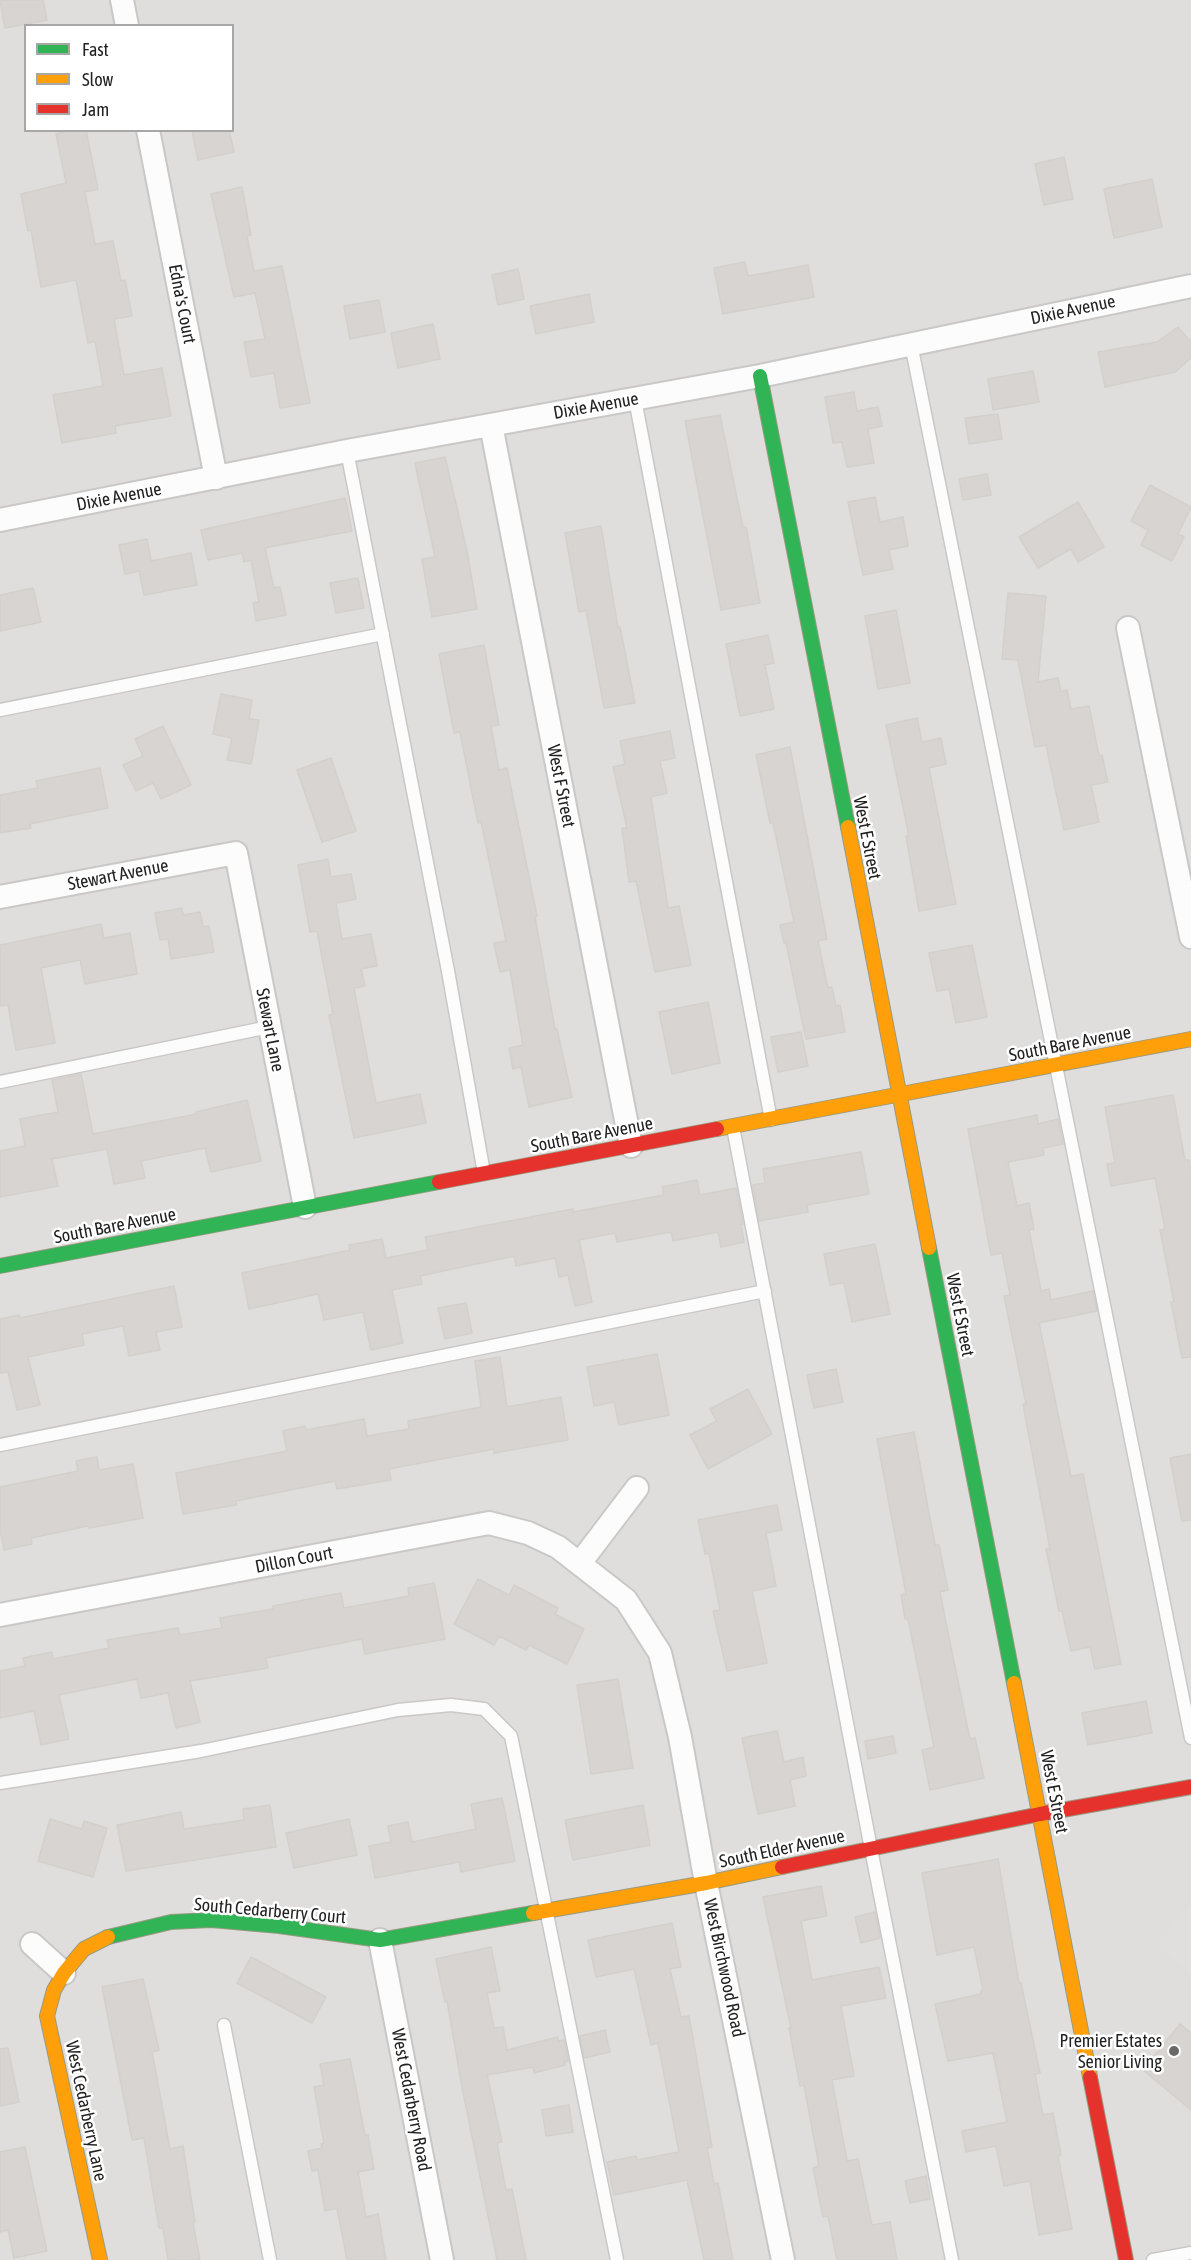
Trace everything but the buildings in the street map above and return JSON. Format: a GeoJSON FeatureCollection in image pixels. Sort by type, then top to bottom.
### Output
{"type":"FeatureCollection","features":[{"type":"Feature","properties":{"kind":"street"},"geometry":{"type":"LineString","coordinates":[[122,0],[127,24]]}},
{"type":"Feature","properties":{"kind":"street","name":"Edna's Court"},"geometry":{"type":"LineString","coordinates":[[148,132],[216,478]]}},
{"type":"Feature","properties":{"kind":"street","name":"Dixie Avenue"},"geometry":{"type":"LineString","coordinates":[[0,520],[347,451],[760,376],[1191,286]]}},
{"type":"Feature","properties":{"kind":"street","name":"West E Street"},"geometry":{"type":"LineString","coordinates":[[760,376],[1126,2260]]}},
{"type":"Feature","properties":{"kind":"street","name":"West F Street"},"geometry":{"type":"LineString","coordinates":[[491,425],[631,1146]]}},
{"type":"Feature","properties":{"kind":"street"},"geometry":{"type":"LineString","coordinates":[[1128,628],[1191,937]]}},
{"type":"Feature","properties":{"kind":"street","name":"Stewart Avenue"},"geometry":{"type":"LineString","coordinates":[[0,897],[236,853]]}},
{"type":"Feature","properties":{"kind":"street","name":"Stewart Lane"},"geometry":{"type":"LineString","coordinates":[[236,853],[305,1208]]}},
{"type":"Feature","properties":{"kind":"street","name":"South Bare Avenue"},"geometry":{"type":"LineString","coordinates":[[0,1266],[1191,1039]]}},
{"type":"Feature","properties":{"kind":"street"},"geometry":{"type":"LineString","coordinates":[[580,1563],[637,1488]]}},
{"type":"Feature","properties":{"kind":"street","name":"Dillon Court"},"geometry":{"type":"LineString","coordinates":[[0,1615],[489,1523],[528,1533],[558,1547],[580,1563]]}},
{"type":"Feature","properties":{"kind":"street","name":"West Birchwood Road"},"geometry":{"type":"LineString","coordinates":[[580,1563],[626,1600],[660,1653],[680,1737],[706,1883],[783,2260]]}},
{"type":"Feature","properties":{"kind":"street","name":"South Elder Avenue"},"geometry":{"type":"LineString","coordinates":[[380,1940],[706,1883],[1040,1814],[1191,1787]]}},
{"type":"Feature","properties":{"kind":"street","name":"South Cedarberry Court"},"geometry":{"type":"LineString","coordinates":[[64,1973],[84,1949],[106,1938],[171,1922],[211,1920],[380,1940]]}},
{"type":"Feature","properties":{"kind":"street","name":"West Cedarberry Road"},"geometry":{"type":"LineString","coordinates":[[380,1940],[442,2260]]}},
{"type":"Feature","properties":{"kind":"street"},"geometry":{"type":"LineString","coordinates":[[32,1944],[64,1973]]}},
{"type":"Feature","properties":{"kind":"street","name":"West Cedarberry Lane"},"geometry":{"type":"LineString","coordinates":[[64,1973],[54,1990],[47,2016],[100,2260]]}},
{"type":"Feature","properties":{"kind":"lane"},"geometry":{"type":"LineString","coordinates":[[911,344],[1191,1738]]}},
{"type":"Feature","properties":{"kind":"lane"},"geometry":{"type":"LineString","coordinates":[[635,399],[771,1120]]}},
{"type":"Feature","properties":{"kind":"lane"},"geometry":{"type":"LineString","coordinates":[[347,451],[485,1174]]}},
{"type":"Feature","properties":{"kind":"lane"},"geometry":{"type":"LineString","coordinates":[[0,710],[383,634]]}},
{"type":"Feature","properties":{"kind":"lane"},"geometry":{"type":"LineString","coordinates":[[0,1082],[269,1027]]}},
{"type":"Feature","properties":{"kind":"lane"},"geometry":{"type":"LineString","coordinates":[[734,1127],[871,1849],[952,2260]]}},
{"type":"Feature","properties":{"kind":"lane"},"geometry":{"type":"LineString","coordinates":[[0,1445],[765,1291]]}},
{"type":"Feature","properties":{"kind":"lane"},"geometry":{"type":"LineString","coordinates":[[0,1783],[201,1750],[398,1710],[451,1705],[484,1709],[511,1736],[617,2260]]}},
{"type":"Feature","properties":{"kind":"lane"},"geometry":{"type":"LineString","coordinates":[[224,2025],[270,2260]]}},
{"type":"Feature","properties":{"kind":"lane"},"geometry":{"type":"LineString","coordinates":[[1153,2260],[1191,2253]]}},
{"type":"Feature","properties":{"kind":"shaded area"},"geometry":{"type":"Polygon","coordinates":[[[0,0],[1191,0],[1191,2260],[0,2260],[0,0]]]}},
{"type":"Feature","properties":{"kind":"shaded area"},"geometry":{"type":"Polygon","coordinates":[[[1191,1903],[1191,1975],[1156,1945],[1191,1903]]]}},
{"type":"Feature","properties":{"kind":"traffic: fast"},"geometry":{"type":"LineString","coordinates":[[760,376],[848,827]]}},
{"type":"Feature","properties":{"kind":"traffic: fast"},"geometry":{"type":"LineString","coordinates":[[0,1266],[439,1182]]}},
{"type":"Feature","properties":{"kind":"traffic: fast"},"geometry":{"type":"LineString","coordinates":[[929,1248],[1014,1683]]}},
{"type":"Feature","properties":{"kind":"traffic: fast"},"geometry":{"type":"LineString","coordinates":[[108,1937],[171,1922],[211,1920],[279,1926],[380,1940],[533,1913]]}},
{"type":"Feature","properties":{"kind":"traffic: slow"},"geometry":{"type":"LineString","coordinates":[[848,827],[929,1248]]}},
{"type":"Feature","properties":{"kind":"traffic: slow"},"geometry":{"type":"LineString","coordinates":[[717,1129],[1191,1039]]}},
{"type":"Feature","properties":{"kind":"traffic: slow"},"geometry":{"type":"LineString","coordinates":[[1014,1683],[1090,2077]]}},
{"type":"Feature","properties":{"kind":"traffic: slow"},"geometry":{"type":"LineString","coordinates":[[533,1913],[706,1883],[782,1867]]}},
{"type":"Feature","properties":{"kind":"traffic: slow"},"geometry":{"type":"LineString","coordinates":[[100,2260],[47,2016],[54,1990],[64,1973],[84,1949],[108,1937]]}},
{"type":"Feature","properties":{"kind":"traffic: jam"},"geometry":{"type":"LineString","coordinates":[[439,1182],[717,1129]]}},
{"type":"Feature","properties":{"kind":"traffic: jam"},"geometry":{"type":"LineString","coordinates":[[782,1867],[1040,1814],[1191,1787]]}},
{"type":"Feature","properties":{"kind":"traffic: jam"},"geometry":{"type":"LineString","coordinates":[[1090,2077],[1126,2260]]}},
{"type":"Feature","properties":{"kind":"place","name":"Premier Estates Senior Living"},"geometry":{"type":"Point","coordinates":[1174,2051]}}]}
